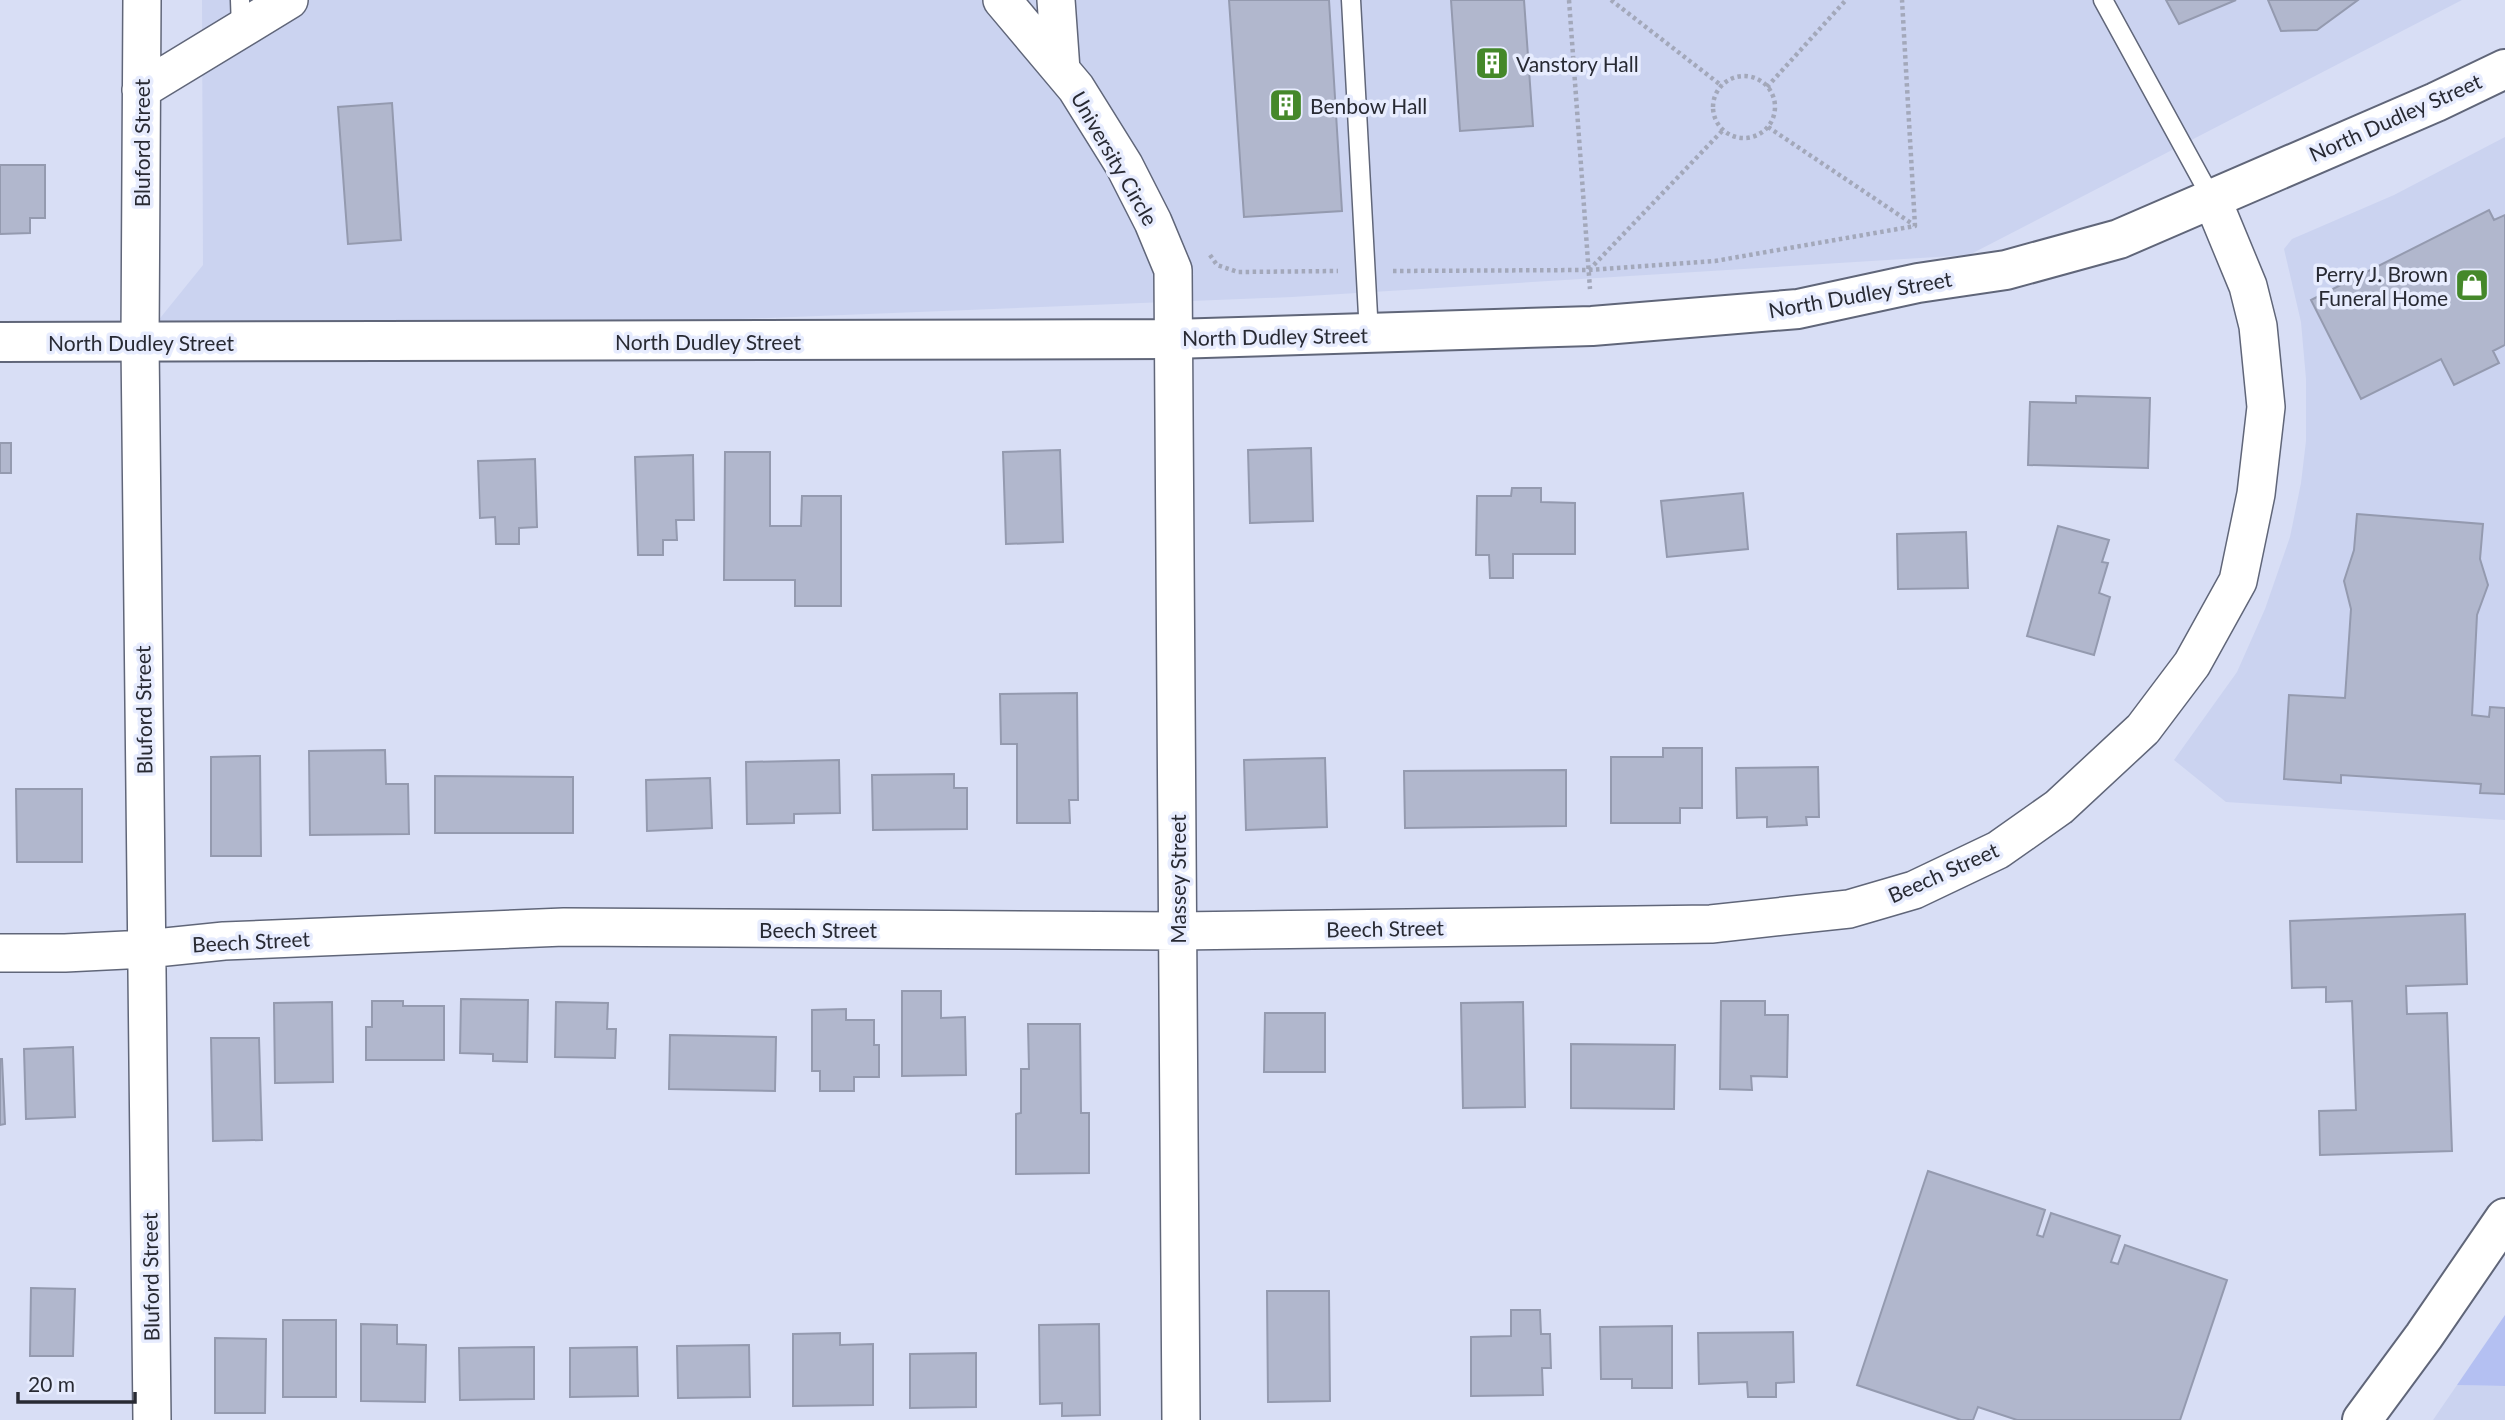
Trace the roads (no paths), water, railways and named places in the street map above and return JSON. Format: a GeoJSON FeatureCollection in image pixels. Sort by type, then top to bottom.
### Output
{"type":"FeatureCollection","features":[{"type":"Feature","properties":{"kind":"street","name":"Bluford Street"},"geometry":{"type":"LineString","coordinates":[[142,0],[140,343],[152,1420]]}},
{"type":"Feature","properties":{"kind":"street"},"geometry":{"type":"LineString","coordinates":[[141,90],[240,15],[289,0]]}},
{"type":"Feature","properties":{"kind":"street","name":"University Circle"},"geometry":{"type":"LineString","coordinates":[[1002,0],[1076,88],[1124,165],[1153,222],[1173,270],[1172,339]]}},
{"type":"Feature","properties":{"kind":"street"},"geometry":{"type":"LineString","coordinates":[[1056,0],[1061,71]]}},
{"type":"Feature","properties":{"kind":"street","name":"North Dudley Street"},"geometry":{"type":"LineString","coordinates":[[0,342],[1172,339],[1592,326],[1798,309],[1918,283],[2006,270],[2119,239],[2436,102],[2505,69]]}},
{"type":"Feature","properties":{"kind":"street","name":"Beech Street"},"geometry":{"type":"LineString","coordinates":[[0,953],[65,953],[146,949],[224,941],[564,927],[1177,931],[1711,925],[1849,909],[1914,890],[1998,850],[2059,807],[2143,729],[2192,664],[2238,581],[2256,494],[2266,407],[2258,326],[2248,286],[2212,198]]}},
{"type":"Feature","properties":{"kind":"street","name":"Massey Street"},"geometry":{"type":"LineString","coordinates":[[1172,339],[1181,1420]]}},
{"type":"Feature","properties":{"kind":"street"},"geometry":{"type":"LineString","coordinates":[[2362,1420],[2499,1233]]}},
{"type":"Feature","properties":{"kind":"lane"},"geometry":{"type":"LineString","coordinates":[[1351,0],[1369,334]]}},
{"type":"Feature","properties":{"kind":"lane"},"geometry":{"type":"LineString","coordinates":[[2103,0],[2212,198]]}},
{"type":"Feature","properties":{"kind":"place","name":"Vanstory Hall"},"geometry":{"type":"Point","coordinates":[1492,63]}},
{"type":"Feature","properties":{"kind":"place","name":"Benbow Hall"},"geometry":{"type":"Point","coordinates":[1286,105]}},
{"type":"Feature","properties":{"kind":"place","name":"Perry J. Brown Funeral Home"},"geometry":{"type":"Point","coordinates":[2472,285]}}]}
